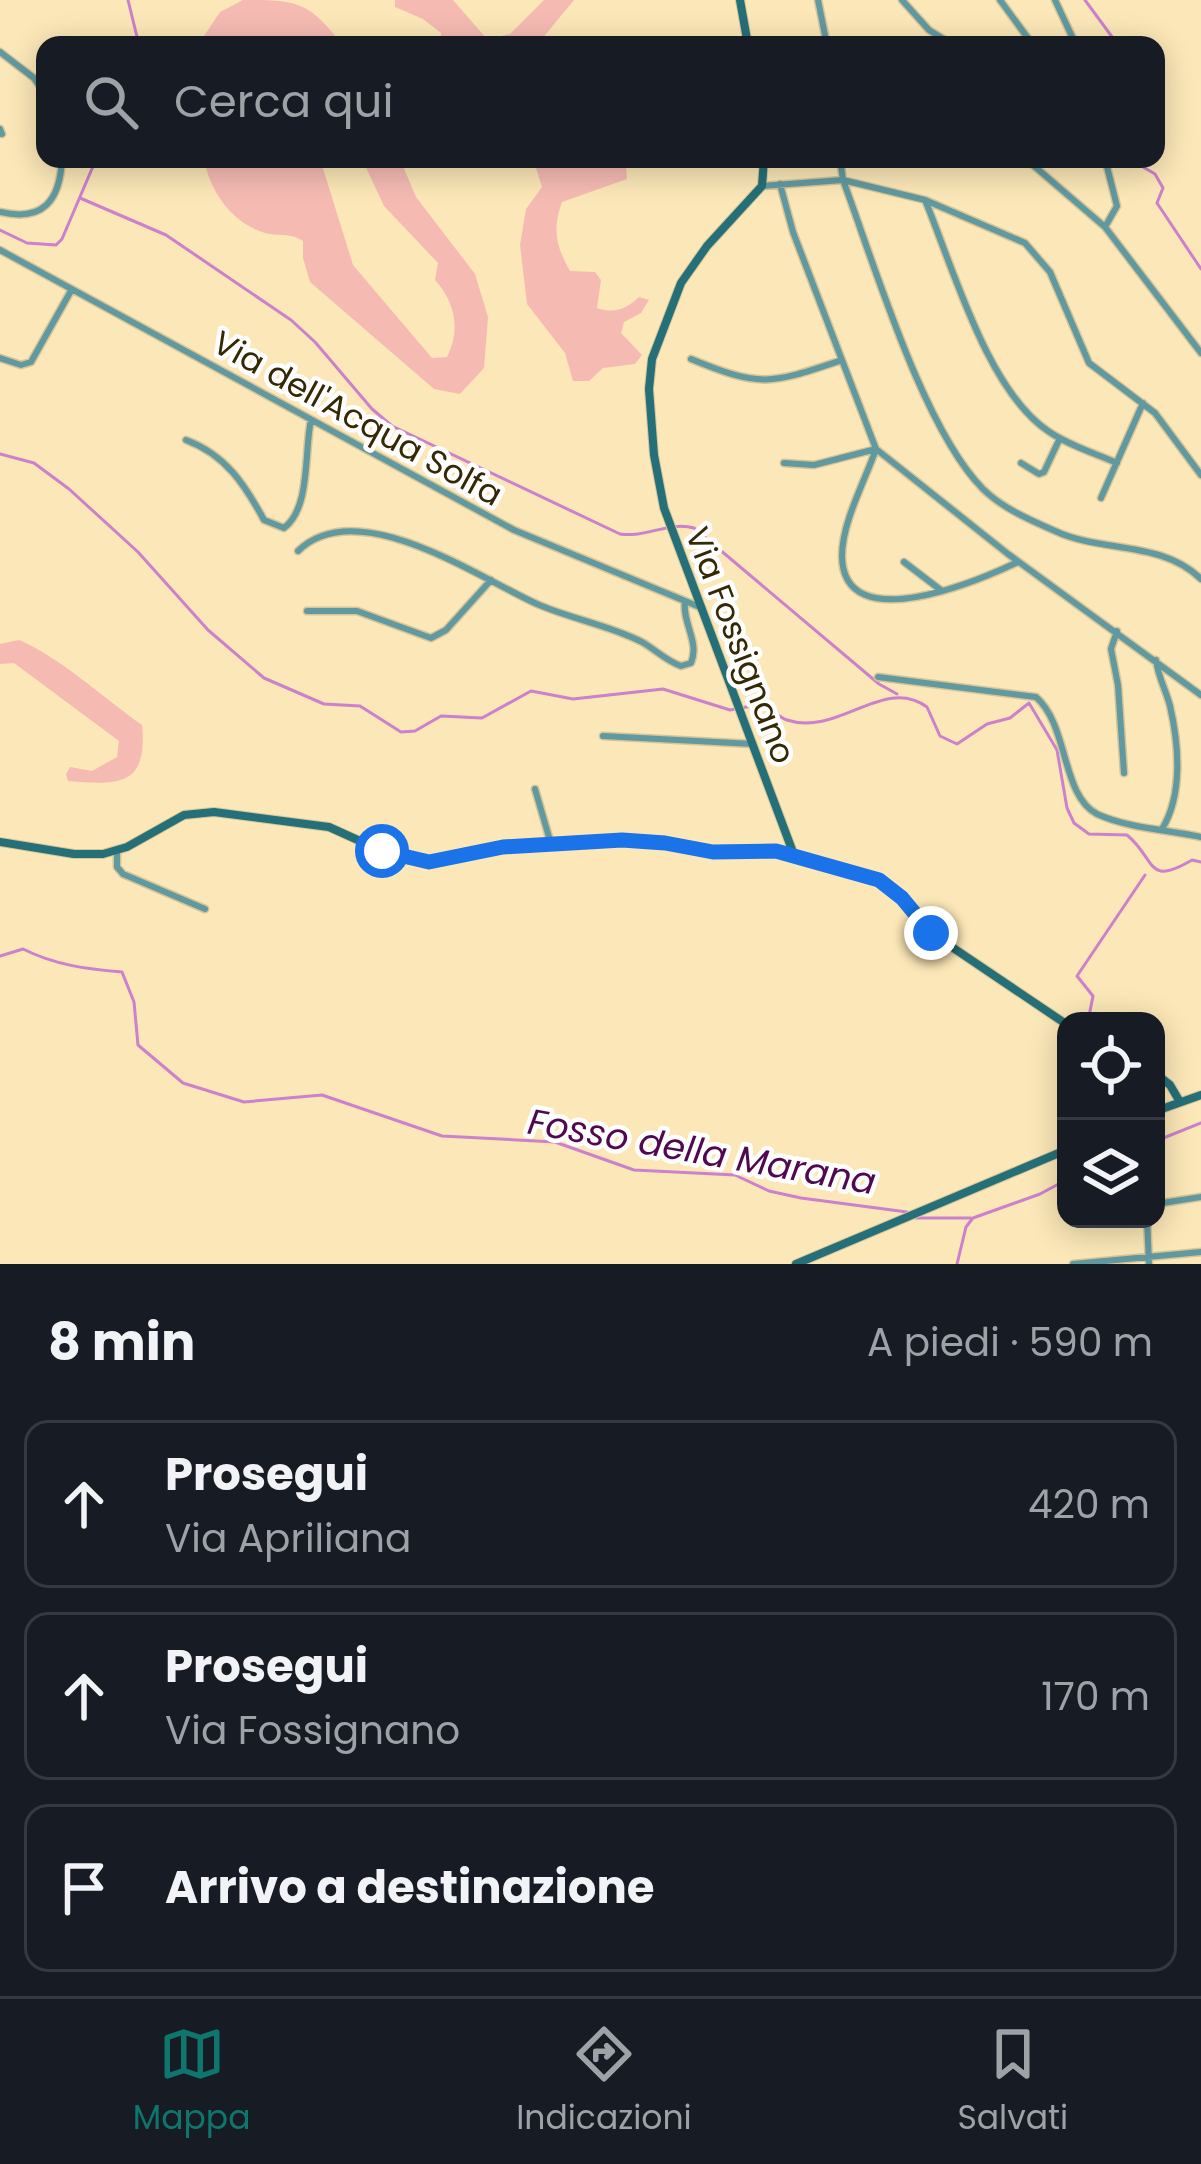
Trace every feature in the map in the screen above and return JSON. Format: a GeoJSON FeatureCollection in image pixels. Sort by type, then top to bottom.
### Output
{"type":"FeatureCollection","features":[{"type":"Feature","properties":{"kind":"street"},"geometry":{"type":"LineString","coordinates":[[740,0],[746,36]]}},
{"type":"Feature","properties":{"kind":"street"},"geometry":{"type":"LineString","coordinates":[[818,0],[825,36]]}},
{"type":"Feature","properties":{"kind":"street"},"geometry":{"type":"LineString","coordinates":[[902,0],[938,36]]}},
{"type":"Feature","properties":{"kind":"street"},"geometry":{"type":"LineString","coordinates":[[1000,0],[1026,36]]}},
{"type":"Feature","properties":{"kind":"street"},"geometry":{"type":"LineString","coordinates":[[1055,0],[1072,36]]}},
{"type":"Feature","properties":{"kind":"street"},"geometry":{"type":"LineString","coordinates":[[0,52],[36,81]]}},
{"type":"Feature","properties":{"kind":"street"},"geometry":{"type":"LineString","coordinates":[[0,212],[25,217],[43,210],[60,168]]}},
{"type":"Feature","properties":{"kind":"street"},"geometry":{"type":"LineString","coordinates":[[763,168],[762,186],[843,180],[925,200],[1005,232],[1034,250],[1055,281],[1089,363],[1162,420],[1201,475]]}},
{"type":"Feature","properties":{"kind":"street"},"geometry":{"type":"LineString","coordinates":[[841,168],[924,392],[982,488],[1053,531],[1168,557],[1201,580]]}},
{"type":"Feature","properties":{"kind":"street"},"geometry":{"type":"LineString","coordinates":[[1036,168],[1105,227],[1201,353]]}},
{"type":"Feature","properties":{"kind":"street"},"geometry":{"type":"LineString","coordinates":[[1105,227],[1117,206],[1107,168]]}},
{"type":"Feature","properties":{"kind":"street"},"geometry":{"type":"LineString","coordinates":[[780,184],[793,232],[876,449],[1018,562],[1201,695]]}},
{"type":"Feature","properties":{"kind":"street","name":"Via Fossignano"},"geometry":{"type":"LineString","coordinates":[[762,186],[687,273],[651,362],[652,445],[668,520],[794,855]]}},
{"type":"Feature","properties":{"kind":"street"},"geometry":{"type":"LineString","coordinates":[[925,200],[1001,380],[1031,417],[1060,438],[1117,463]]}},
{"type":"Feature","properties":{"kind":"street","name":"Via dell'Acqua Solfa"},"geometry":{"type":"LineString","coordinates":[[0,250],[521,534],[701,608]]}},
{"type":"Feature","properties":{"kind":"street"},"geometry":{"type":"LineString","coordinates":[[0,358],[29,364],[72,289]]}},
{"type":"Feature","properties":{"kind":"street"},"geometry":{"type":"LineString","coordinates":[[691,359],[761,382],[788,379],[842,360]]}},
{"type":"Feature","properties":{"kind":"street"},"geometry":{"type":"LineString","coordinates":[[1101,498],[1143,403]]}},
{"type":"Feature","properties":{"kind":"street"},"geometry":{"type":"LineString","coordinates":[[186,440],[237,474],[264,520],[284,528],[298,504],[311,420]]}},
{"type":"Feature","properties":{"kind":"street"},"geometry":{"type":"LineString","coordinates":[[1021,463],[1043,473],[1060,438]]}},
{"type":"Feature","properties":{"kind":"street"},"geometry":{"type":"LineString","coordinates":[[784,463],[814,465],[876,449]]}},
{"type":"Feature","properties":{"kind":"street"},"geometry":{"type":"LineString","coordinates":[[876,449],[844,541],[845,573],[857,589],[908,601],[1018,562]]}},
{"type":"Feature","properties":{"kind":"street"},"geometry":{"type":"LineString","coordinates":[[298,551],[321,534],[381,537],[422,546],[547,608],[641,642],[681,666],[691,663],[694,653],[684,614],[686,602]]}},
{"type":"Feature","properties":{"kind":"street"},"geometry":{"type":"LineString","coordinates":[[904,562],[942,591]]}},
{"type":"Feature","properties":{"kind":"street"},"geometry":{"type":"LineString","coordinates":[[308,611],[357,611],[431,638],[449,628],[491,580]]}},
{"type":"Feature","properties":{"kind":"street"},"geometry":{"type":"LineString","coordinates":[[1117,631],[1111,649],[1122,718],[1124,773]]}},
{"type":"Feature","properties":{"kind":"street"},"geometry":{"type":"LineString","coordinates":[[1156,660],[1171,711],[1177,789],[1174,809],[1162,829]]}},
{"type":"Feature","properties":{"kind":"street"},"geometry":{"type":"LineString","coordinates":[[878,677],[1036,697],[1055,725],[1086,806],[1107,818],[1201,837]]}},
{"type":"Feature","properties":{"kind":"street"},"geometry":{"type":"LineString","coordinates":[[603,736],[753,744]]}},
{"type":"Feature","properties":{"kind":"street"},"geometry":{"type":"LineString","coordinates":[[535,789],[551,844]]}},
{"type":"Feature","properties":{"kind":"street"},"geometry":{"type":"LineString","coordinates":[[0,842],[77,854],[116,851],[175,819],[207,812],[317,824],[419,862],[503,847],[637,840],[713,852],[762,850],[794,855],[861,873],[889,886],[934,935],[1057,1018]]}},
{"type":"Feature","properties":{"kind":"street"},"geometry":{"type":"LineString","coordinates":[[116,851],[117,867],[123,874],[206,909]]}},
{"type":"Feature","properties":{"kind":"street"},"geometry":{"type":"LineString","coordinates":[[1165,1080],[1180,1102]]}},
{"type":"Feature","properties":{"kind":"street"},"geometry":{"type":"LineString","coordinates":[[1165,1108],[1201,1094]]}},
{"type":"Feature","properties":{"kind":"street"},"geometry":{"type":"LineString","coordinates":[[796,1264],[1057,1154]]}},
{"type":"Feature","properties":{"kind":"street"},"geometry":{"type":"LineString","coordinates":[[1165,1203],[1201,1197]]}},
{"type":"Feature","properties":{"kind":"street"},"geometry":{"type":"LineString","coordinates":[[1147,1228],[1149,1259]]}},
{"type":"Feature","properties":{"kind":"street"},"geometry":{"type":"LineString","coordinates":[[1073,1264],[1201,1252]]}},
{"type":"Feature","properties":{"kind":"shaded area"},"geometry":{"type":"Polygon","coordinates":[[[243,0],[288,2],[310,11],[334,36],[204,36],[220,12],[243,0]]]}},
{"type":"Feature","properties":{"kind":"shaded area"},"geometry":{"type":"Polygon","coordinates":[[[395,0],[453,0],[484,36],[441,36],[423,19],[395,7],[395,0]]]}},
{"type":"Feature","properties":{"kind":"shaded area"},"geometry":{"type":"Polygon","coordinates":[[[544,0],[574,0],[544,36],[501,36],[510,34],[544,0]]]}},
{"type":"Feature","properties":{"kind":"shaded area"},"geometry":{"type":"Polygon","coordinates":[[[207,168],[323,168],[353,265],[432,358],[447,357],[454,317],[435,280],[438,263],[384,206],[366,168],[404,168],[416,197],[475,274],[488,317],[484,368],[460,394],[434,389],[310,282],[303,241],[265,233],[242,222],[211,183],[207,168]]]}},
{"type":"Feature","properties":{"kind":"shaded area"},"geometry":{"type":"Polygon","coordinates":[[[536,168],[626,168],[627,179],[562,202],[556,230],[570,271],[595,272],[601,280],[597,308],[615,310],[639,297],[649,300],[641,313],[624,322],[621,333],[642,355],[635,364],[603,368],[589,381],[573,381],[565,353],[527,304],[520,245],[526,209],[542,187],[536,168]]]}},
{"type":"Feature","properties":{"kind":"shaded area"},"geometry":{"type":"Polygon","coordinates":[[[19,640],[65,667],[142,725],[140,760],[126,778],[101,783],[68,781],[70,767],[92,771],[117,757],[119,741],[14,663],[0,664],[0,644],[19,640]]]}},
{"type":"Feature","properties":{"kind":"waterway"},"geometry":{"type":"LineString","coordinates":[[128,0],[137,36]]}},
{"type":"Feature","properties":{"kind":"waterway"},"geometry":{"type":"LineString","coordinates":[[1085,0],[1111,36]]}},
{"type":"Feature","properties":{"kind":"waterway"},"geometry":{"type":"LineString","coordinates":[[0,230],[27,243],[56,245],[92,168]]}},
{"type":"Feature","properties":{"kind":"waterway"},"geometry":{"type":"LineString","coordinates":[[1145,168],[1163,188],[1157,203],[1201,269]]}},
{"type":"Feature","properties":{"kind":"waterway"},"geometry":{"type":"LineString","coordinates":[[80,198],[166,235],[291,320],[392,426],[620,534],[694,528],[879,684],[897,694]]}},
{"type":"Feature","properties":{"kind":"waterway"},"geometry":{"type":"LineString","coordinates":[[0,454],[34,463],[69,489],[138,552],[208,630],[264,678],[324,704],[360,706],[401,732],[415,731],[441,716],[482,718],[531,691],[573,699],[663,689],[730,710],[763,704],[784,719],[806,723],[894,698],[911,699],[927,707],[940,736],[957,744],[987,724],[1010,718],[1029,703],[1057,750],[1074,823],[1089,834],[1127,835],[1159,871],[1192,860],[1201,862]]}},
{"type":"Feature","properties":{"kind":"waterway"},"geometry":{"type":"LineString","coordinates":[[1090,1012],[1093,996],[1077,976],[1145,875]]}},
{"type":"Feature","properties":{"kind":"waterway","name":"Fosso della Marana"},"geometry":{"type":"LineString","coordinates":[[0,956],[23,949],[71,965],[122,972],[134,1002],[138,1045],[183,1083],[244,1102],[322,1095],[442,1136],[555,1142],[634,1170],[735,1175],[769,1191],[801,1198],[907,1212]]}},
{"type":"Feature","properties":{"kind":"waterway"},"geometry":{"type":"LineString","coordinates":[[1165,1137],[1201,1123]]}},
{"type":"Feature","properties":{"kind":"waterway"},"geometry":{"type":"LineString","coordinates":[[957,1264],[966,1227],[973,1218],[1057,1185]]}},
{"type":"Feature","properties":{"kind":"waterway","name":"Fosso della Marana"},"geometry":{"type":"LineString","coordinates":[[916,1218],[971,1218]]}},
{"type":"Feature","properties":{"kind":"route"},"geometry":{"type":"LineString","coordinates":[[382,851],[429,862],[503,847],[622,840],[713,852],[776,851],[879,880],[902,898],[931,933]]}}]}
